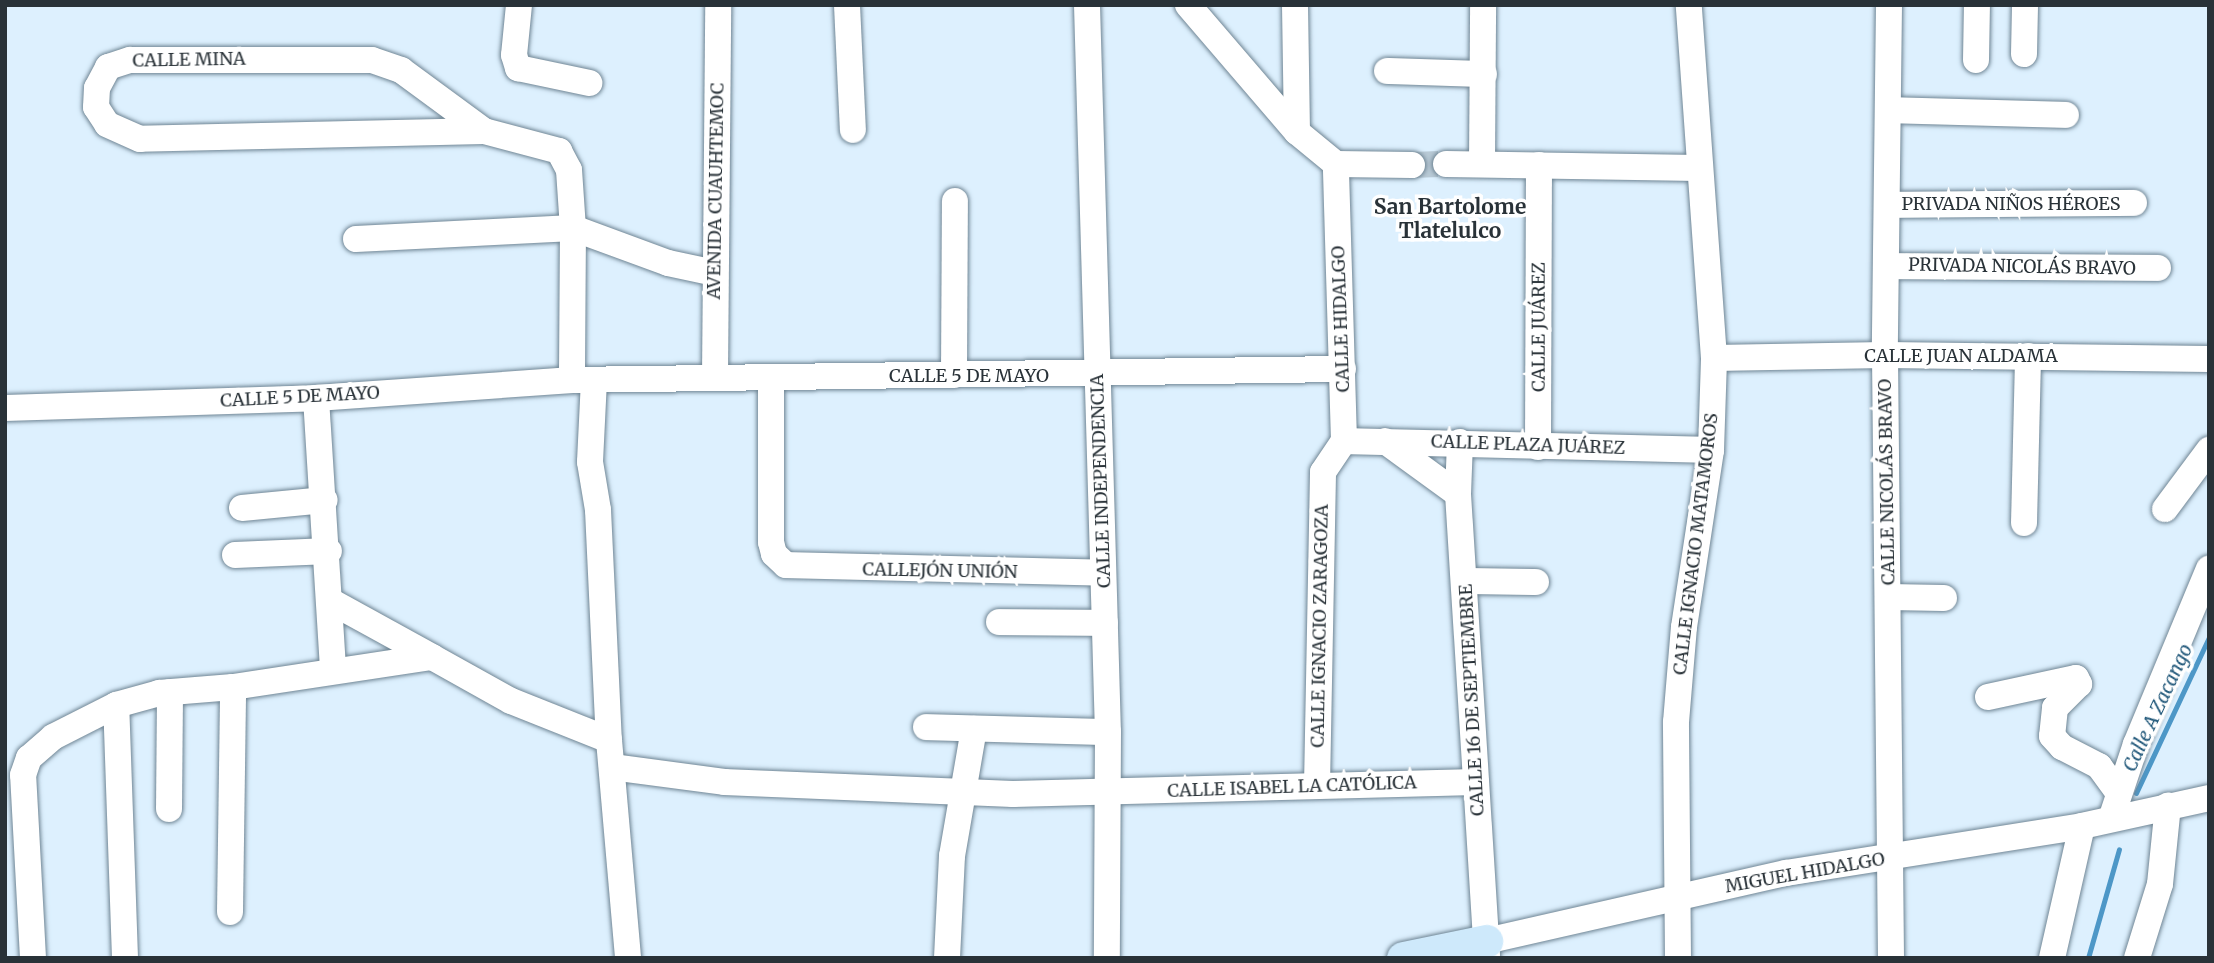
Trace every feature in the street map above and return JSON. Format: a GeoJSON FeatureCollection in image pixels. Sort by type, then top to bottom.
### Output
{"type":"FeatureCollection","features":[{"type":"Feature","properties":{"kind":"main road","name":"MIGUEL HIDALGO"},"geometry":{"type":"LineString","coordinates":[[1403,958],[1486,949]]}},
{"type":"Feature","properties":{"kind":"street"},"geometry":{"type":"LineString","coordinates":[[519,5],[513,55],[518,68],[589,83]]}},
{"type":"Feature","properties":{"kind":"street","name":"AVENIDA CUAUHTEMOC"},"geometry":{"type":"LineString","coordinates":[[715,377],[718,5]]}},
{"type":"Feature","properties":{"kind":"street"},"geometry":{"type":"LineString","coordinates":[[847,5],[853,130]]}},
{"type":"Feature","properties":{"kind":"street","name":"CALLE INDEPENDENCIA"},"geometry":{"type":"LineString","coordinates":[[1087,5],[1108,732],[1107,958]]}},
{"type":"Feature","properties":{"kind":"street"},"geometry":{"type":"LineString","coordinates":[[1188,5],[1297,132],[1336,164],[1412,164]]}},
{"type":"Feature","properties":{"kind":"street"},"geometry":{"type":"LineString","coordinates":[[1295,5],[1297,132]]}},
{"type":"Feature","properties":{"kind":"street"},"geometry":{"type":"LineString","coordinates":[[1482,164],[1483,5]]}},
{"type":"Feature","properties":{"kind":"street","name":"CALLE IGNACIO MATAMOROS"},"geometry":{"type":"LineString","coordinates":[[1678,958],[1675,896],[1679,680],[1711,450],[1714,358],[1698,168],[1689,5]]}},
{"type":"Feature","properties":{"kind":"street","name":"CALLE NICOLÁS BRAVO"},"geometry":{"type":"LineString","coordinates":[[1889,5],[1885,355],[1891,958]]}},
{"type":"Feature","properties":{"kind":"street"},"geometry":{"type":"LineString","coordinates":[[1976,60],[1977,5]]}},
{"type":"Feature","properties":{"kind":"street"},"geometry":{"type":"LineString","coordinates":[[2024,54],[2025,5]]}},
{"type":"Feature","properties":{"kind":"street","name":"CALLE MINA"},"geometry":{"type":"LineString","coordinates":[[484,131],[401,70],[372,60],[131,60],[108,67],[97,88],[96,107],[107,124],[140,139],[484,131],[549,145],[567,160],[573,228]]}},
{"type":"Feature","properties":{"kind":"street"},"geometry":{"type":"LineString","coordinates":[[1387,71],[1484,74]]}},
{"type":"Feature","properties":{"kind":"street"},"geometry":{"type":"LineString","coordinates":[[1889,110],[2066,115]]}},
{"type":"Feature","properties":{"kind":"street","name":"CALLE HIDALGO"},"geometry":{"type":"LineString","coordinates":[[1336,164],[1344,441]]}},
{"type":"Feature","properties":{"kind":"street"},"geometry":{"type":"LineString","coordinates":[[1446,164],[1698,168]]}},
{"type":"Feature","properties":{"kind":"street","name":"CALLE JUÁREZ"},"geometry":{"type":"LineString","coordinates":[[1538,447],[1539,164]]}},
{"type":"Feature","properties":{"kind":"street"},"geometry":{"type":"LineString","coordinates":[[954,375],[955,201]]}},
{"type":"Feature","properties":{"kind":"street","name":"PRIVADA NIÑOS HÉROES"},"geometry":{"type":"LineString","coordinates":[[1888,205],[2134,203]]}},
{"type":"Feature","properties":{"kind":"street"},"geometry":{"type":"LineString","coordinates":[[356,239],[573,228],[668,264],[715,273]]}},
{"type":"Feature","properties":{"kind":"street"},"geometry":{"type":"LineString","coordinates":[[573,228],[590,462],[598,510],[609,740],[628,958]]}},
{"type":"Feature","properties":{"kind":"street","name":"PRIVADA NICOLÁS BRAVO"},"geometry":{"type":"LineString","coordinates":[[1887,266],[2158,268]]}},
{"type":"Feature","properties":{"kind":"street","name":"CALLE JUAN ALDAMA"},"geometry":{"type":"LineString","coordinates":[[1714,358],[1885,355],[2209,359]]}},
{"type":"Feature","properties":{"kind":"street"},"geometry":{"type":"LineString","coordinates":[[2024,523],[2028,356]]}},
{"type":"Feature","properties":{"kind":"street","name":"CALLE 5 DE MAYO"},"geometry":{"type":"LineString","coordinates":[[5,408],[316,398],[583,380],[954,375],[1098,376],[1343,369]]}},
{"type":"Feature","properties":{"kind":"street","name":"CALLEJÓN UNIÓN"},"geometry":{"type":"LineString","coordinates":[[771,377],[771,542],[779,560],[797,568],[1103,573]]}},
{"type":"Feature","properties":{"kind":"street"},"geometry":{"type":"LineString","coordinates":[[316,398],[329,551],[333,670]]}},
{"type":"Feature","properties":{"kind":"street","name":"CALLE PLAZA JUÁREZ"},"geometry":{"type":"LineString","coordinates":[[1344,441],[1711,450]]}},
{"type":"Feature","properties":{"kind":"street","name":"CALLE IGNACIO ZARAGOZA"},"geometry":{"type":"LineString","coordinates":[[1318,786],[1324,465],[1340,452],[1344,441]]}},
{"type":"Feature","properties":{"kind":"street"},"geometry":{"type":"LineString","coordinates":[[1385,441],[1458,494]]}},
{"type":"Feature","properties":{"kind":"street","name":"CALLE 16 DE SEPTIEMBRE"},"geometry":{"type":"LineString","coordinates":[[1460,442],[1458,494],[1486,949]]}},
{"type":"Feature","properties":{"kind":"street"},"geometry":{"type":"LineString","coordinates":[[2165,509],[2209,450]]}},
{"type":"Feature","properties":{"kind":"street"},"geometry":{"type":"LineString","coordinates":[[242,508],[325,500]]}},
{"type":"Feature","properties":{"kind":"street"},"geometry":{"type":"LineString","coordinates":[[235,555],[329,551]]}},
{"type":"Feature","properties":{"kind":"street"},"geometry":{"type":"LineString","coordinates":[[2111,819],[2118,792],[2209,569]]}},
{"type":"Feature","properties":{"kind":"street"},"geometry":{"type":"LineString","coordinates":[[1465,581],[1536,582]]}},
{"type":"Feature","properties":{"kind":"street"},"geometry":{"type":"LineString","coordinates":[[1888,597],[1944,598]]}},
{"type":"Feature","properties":{"kind":"street"},"geometry":{"type":"LineString","coordinates":[[332,602],[511,701],[609,740]]}},
{"type":"Feature","properties":{"kind":"street"},"geometry":{"type":"LineString","coordinates":[[999,622],[1105,623]]}},
{"type":"Feature","properties":{"kind":"street"},"geometry":{"type":"LineString","coordinates":[[33,958],[23,775],[29,758],[52,737],[116,705],[170,692],[233,687],[432,657]]}},
{"type":"Feature","properties":{"kind":"street"},"geometry":{"type":"LineString","coordinates":[[1989,696],[2078,679],[2079,684],[2055,708],[2052,736],[2062,747],[2099,766],[2118,792]]}},
{"type":"Feature","properties":{"kind":"street"},"geometry":{"type":"LineString","coordinates":[[230,912],[233,687]]}},
{"type":"Feature","properties":{"kind":"street"},"geometry":{"type":"LineString","coordinates":[[169,810],[170,692]]}},
{"type":"Feature","properties":{"kind":"street"},"geometry":{"type":"LineString","coordinates":[[116,705],[125,958]]}},
{"type":"Feature","properties":{"kind":"street"},"geometry":{"type":"LineString","coordinates":[[926,727],[1108,732]]}},
{"type":"Feature","properties":{"kind":"street"},"geometry":{"type":"LineString","coordinates":[[947,958],[952,856],[967,789],[974,729]]}},
{"type":"Feature","properties":{"kind":"street","name":"CALLE ISABEL LA CATÓLICA"},"geometry":{"type":"LineString","coordinates":[[612,767],[724,782],[967,789],[1013,794],[1476,782]]}},
{"type":"Feature","properties":{"kind":"street","name":"MIGUEL HIDALGO"},"geometry":{"type":"LineString","coordinates":[[1486,949],[1675,896],[1786,873],[2082,826],[2209,797]]}},
{"type":"Feature","properties":{"kind":"street"},"geometry":{"type":"LineString","coordinates":[[2137,958],[2160,884],[2168,805]]}},
{"type":"Feature","properties":{"kind":"street"},"geometry":{"type":"LineString","coordinates":[[2052,958],[2082,826]]}},
{"type":"Feature","properties":{"kind":"waterway","name":"Calle A Zacango"},"geometry":{"type":"LineString","coordinates":[[2136,793],[2209,637]]}},
{"type":"Feature","properties":{"kind":"waterway","name":"Calle A Zacango"},"geometry":{"type":"LineString","coordinates":[[2088,958],[2119,849]]}},
{"type":"Feature","properties":{"kind":"tunnel"},"geometry":{"type":"LineString","coordinates":[[1412,165],[1446,164]]}},
{"type":"Feature","properties":{"kind":"district","name":"San Bartolome Tlatelulco"},"geometry":{"type":"Point","coordinates":[1450,219]}}]}
